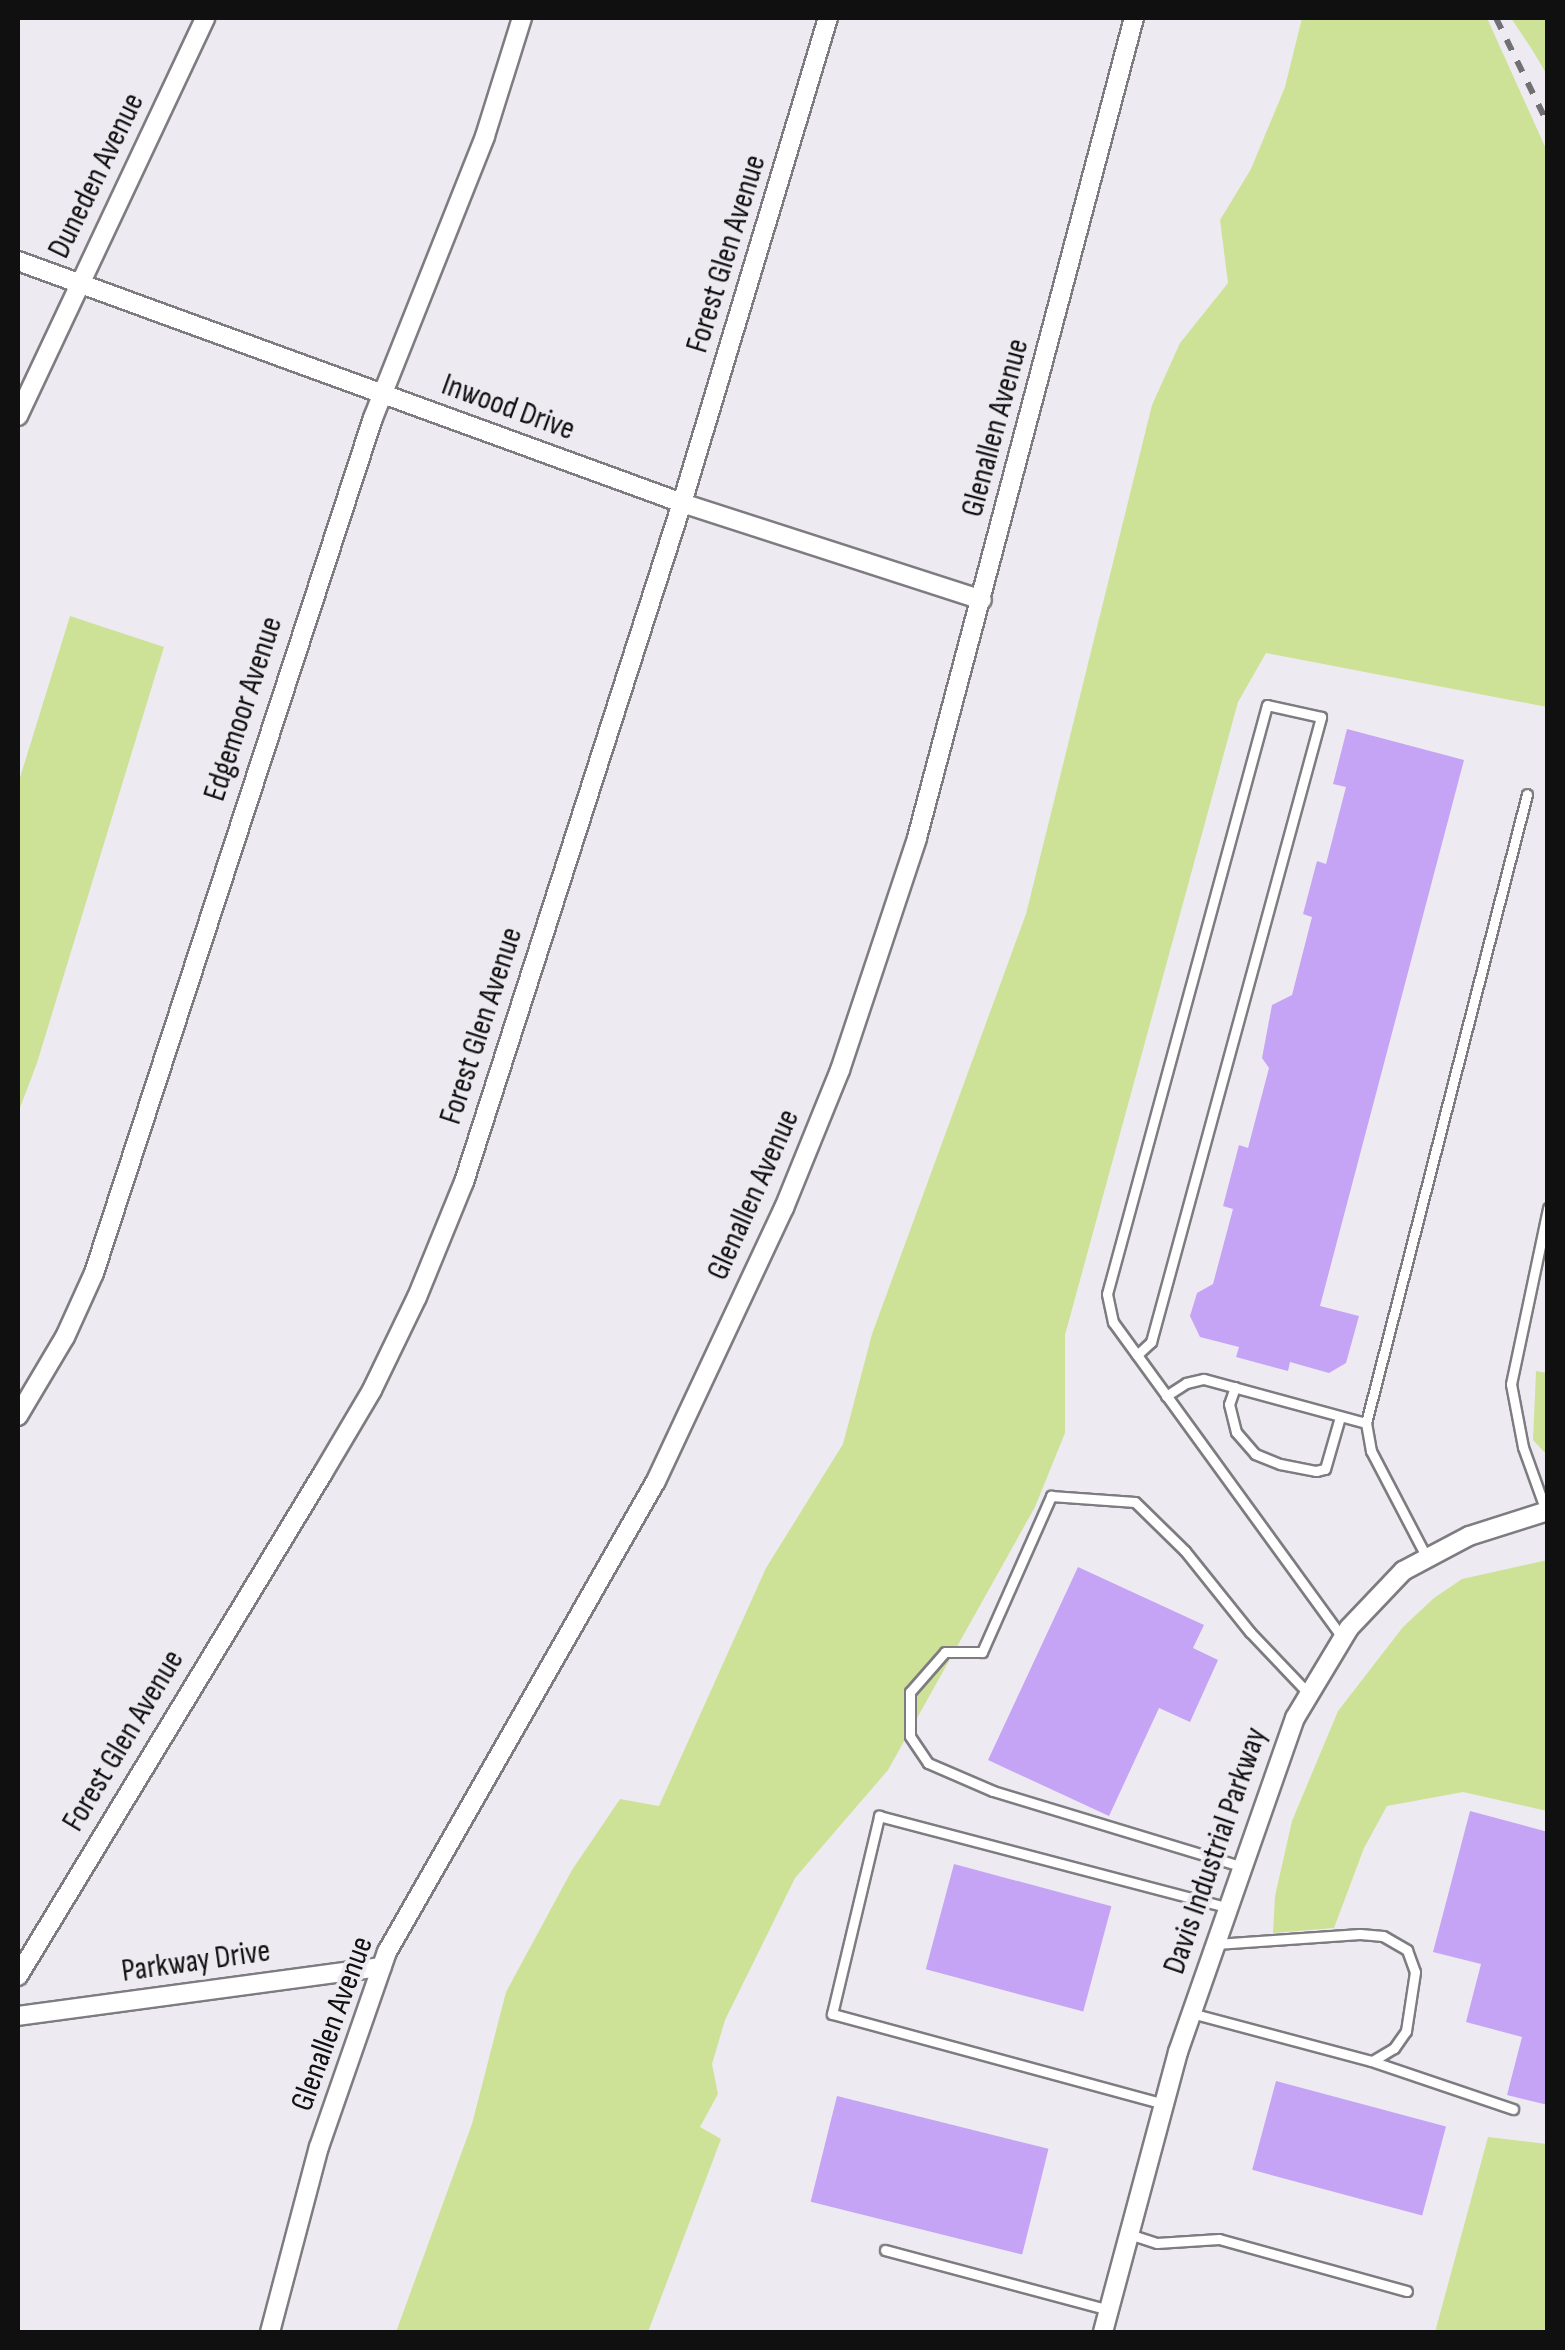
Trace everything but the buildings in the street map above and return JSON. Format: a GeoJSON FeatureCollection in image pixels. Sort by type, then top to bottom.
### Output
{"type":"FeatureCollection","features":[{"type":"Feature","properties":{"kind":"street","name":"Duneden Avenue"},"geometry":{"type":"LineString","coordinates":[[18,416],[205,18]]}},
{"type":"Feature","properties":{"kind":"street","name":"Edgemoor Avenue"},"geometry":{"type":"LineString","coordinates":[[18,1416],[65,1336],[94,1273],[381,394],[467,185],[522,18]]}},
{"type":"Feature","properties":{"kind":"street","name":"Forest Glen Avenue"},"geometry":{"type":"LineString","coordinates":[[18,1976],[372,1390],[417,1296],[464,1182],[682,503],[828,18]]}},
{"type":"Feature","properties":{"kind":"street","name":"Glenallen Avenue"},"geometry":{"type":"LineString","coordinates":[[270,2332],[319,2147],[382,1967],[656,1481],[784,1208],[875,970],[917,838],[982,600],[1134,18]]}},
{"type":"Feature","properties":{"kind":"street","name":"Inwood Drive"},"geometry":{"type":"LineString","coordinates":[[18,261],[682,503],[982,600]]}},
{"type":"Feature","properties":{"kind":"street","name":"Davis Industrial Parkway"},"geometry":{"type":"LineString","coordinates":[[1103,2332],[1192,2013],[1240,1866],[1295,1718],[1342,1640],[1402,1571],[1469,1536],[1547,1512]]}},
{"type":"Feature","properties":{"kind":"street","name":"Parkway Drive"},"geometry":{"type":"LineString","coordinates":[[18,2016],[382,1967]]}},
{"type":"Feature","properties":{"kind":"lane"},"geometry":{"type":"LineString","coordinates":[[1137,1355],[1151,1342],[1320,717],[1267,705],[1107,1294],[1113,1322],[1342,1640]]}},
{"type":"Feature","properties":{"kind":"lane"},"geometry":{"type":"LineString","coordinates":[[1427,1558],[1371,1451],[1366,1423],[1527,794]]}},
{"type":"Feature","properties":{"kind":"lane"},"geometry":{"type":"LineString","coordinates":[[1547,1512],[1522,1446],[1511,1384],[1548,1208]]}},
{"type":"Feature","properties":{"kind":"lane"},"geometry":{"type":"LineString","coordinates":[[1166,1396],[1186,1383],[1204,1379],[1366,1423]]}},
{"type":"Feature","properties":{"kind":"lane"},"geometry":{"type":"LineString","coordinates":[[1234,1387],[1229,1404],[1236,1432],[1256,1454],[1280,1464],[1316,1472],[1325,1469],[1340,1417]]}},
{"type":"Feature","properties":{"kind":"lane"},"geometry":{"type":"LineString","coordinates":[[1240,1866],[993,1791],[928,1763],[910,1736],[910,1692],[944,1652],[982,1652],[1052,1496],[1135,1502],[1185,1551],[1250,1632],[1309,1694]]}},
{"type":"Feature","properties":{"kind":"lane"},"geometry":{"type":"LineString","coordinates":[[1164,2104],[832,2014],[879,1816],[1226,1907]]}},
{"type":"Feature","properties":{"kind":"lane"},"geometry":{"type":"LineString","coordinates":[[1214,1944],[1360,1934],[1382,1936],[1407,1950],[1415,1972],[1406,2032],[1384,2058],[1372,2061]]}},
{"type":"Feature","properties":{"kind":"lane"},"geometry":{"type":"LineString","coordinates":[[1192,2013],[1372,2061],[1514,2109]]}},
{"type":"Feature","properties":{"kind":"lane"},"geometry":{"type":"LineString","coordinates":[[1130,2234],[1157,2243],[1219,2239],[1407,2291]]}},
{"type":"Feature","properties":{"kind":"lane"},"geometry":{"type":"LineString","coordinates":[[885,2250],[1109,2310]]}},
{"type":"Feature","properties":{"kind":"green space"},"geometry":{"type":"Polygon","coordinates":[[[1302,18],[1487,18],[1547,151],[1547,707],[1266,653],[1238,702],[1065,1335],[1065,1433],[1035,1507],[888,1770],[795,1878],[725,2020],[712,2064],[718,2094],[700,2127],[721,2139],[648,2332],[396,2332],[472,2124],[506,1992],[572,1870],[620,1799],[659,1806],[766,1568],[843,1444],[872,1334],[1026,914],[1152,405],[1180,343],[1228,283],[1220,220],[1251,169],[1285,87],[1302,18]]]}},
{"type":"Feature","properties":{"kind":"green space"},"geometry":{"type":"Polygon","coordinates":[[[1511,18],[1547,18],[1547,75],[1533,51],[1511,18]]]}},
{"type":"Feature","properties":{"kind":"green space"},"geometry":{"type":"Polygon","coordinates":[[[70,616],[164,647],[37,1063],[18,1113],[18,784],[70,616]]]}},
{"type":"Feature","properties":{"kind":"green space"},"geometry":{"type":"Polygon","coordinates":[[[1536,1371],[1547,1373],[1547,1455],[1533,1440],[1536,1371]]]}},
{"type":"Feature","properties":{"kind":"green space"},"geometry":{"type":"Polygon","coordinates":[[[1547,1560],[1547,1811],[1463,1792],[1387,1806],[1364,1848],[1334,1928],[1273,1933],[1275,1896],[1292,1821],[1338,1711],[1403,1627],[1434,1598],[1462,1579],[1547,1560]]]}},
{"type":"Feature","properties":{"kind":"green space"},"geometry":{"type":"Polygon","coordinates":[[[1488,2137],[1547,2144],[1547,2332],[1435,2332],[1488,2137]]]}},
{"type":"Feature","properties":{"kind":"railway"},"geometry":{"type":"LineString","coordinates":[[1496,18],[1548,124]]}}]}
